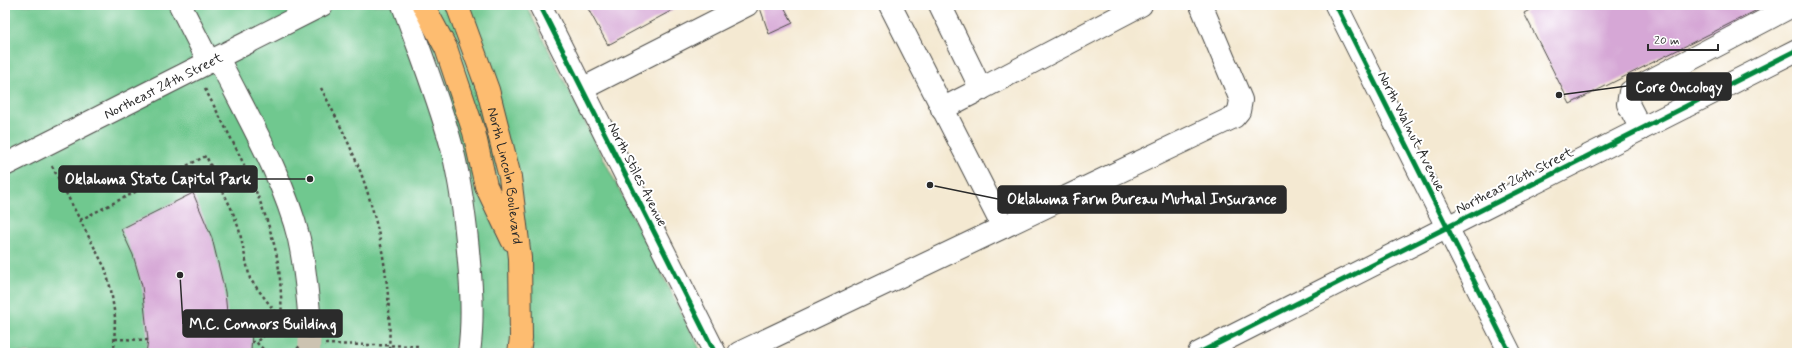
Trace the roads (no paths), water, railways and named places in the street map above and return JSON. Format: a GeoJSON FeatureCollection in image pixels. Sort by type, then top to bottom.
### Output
{"type":"FeatureCollection","features":[{"type":"Feature","properties":{"kind":"main road"},"geometry":{"type":"LineString","coordinates":[[423,5],[446,48],[474,132],[486,186],[520,258]]}},
{"type":"Feature","properties":{"kind":"main road","name":"North Lincoln Boulevard"},"geometry":{"type":"LineString","coordinates":[[457,5],[488,90],[510,177],[520,258],[519,353]]}},
{"type":"Feature","properties":{"kind":"street"},"geometry":{"type":"LineString","coordinates":[[180,5],[207,63],[282,189],[298,238],[306,281],[308,339]]}},
{"type":"Feature","properties":{"kind":"street","name":"Northeast 24th Street"},"geometry":{"type":"LineString","coordinates":[[5,166],[322,5]]}},
{"type":"Feature","properties":{"kind":"street"},"geometry":{"type":"LineString","coordinates":[[403,5],[440,108],[452,149],[461,193],[467,237],[471,287],[471,338],[469,353]]}},
{"type":"Feature","properties":{"kind":"street","name":"North Stiles Avenue"},"geometry":{"type":"LineString","coordinates":[[540,5],[715,353]]}},
{"type":"Feature","properties":{"kind":"street"},"geometry":{"type":"LineString","coordinates":[[582,89],[747,5]]}},
{"type":"Feature","properties":{"kind":"street"},"geometry":{"type":"LineString","coordinates":[[890,5],[1003,227]]}},
{"type":"Feature","properties":{"kind":"street"},"geometry":{"type":"LineString","coordinates":[[940,5],[981,89]]}},
{"type":"Feature","properties":{"kind":"street"},"geometry":{"type":"LineString","coordinates":[[942,109],[1141,5]]}},
{"type":"Feature","properties":{"kind":"street"},"geometry":{"type":"LineString","coordinates":[[739,353],[1234,117],[1239,110],[1241,100],[1201,5]]}},
{"type":"Feature","properties":{"kind":"street","name":"North Walnut Avenue"},"geometry":{"type":"LineString","coordinates":[[1336,5],[1510,353]]}},
{"type":"Feature","properties":{"kind":"street"},"geometry":{"type":"LineString","coordinates":[[1641,129],[1628,104],[1630,92],[1794,5]]}},
{"type":"Feature","properties":{"kind":"street","name":"Northeast 26th Street"},"geometry":{"type":"LineString","coordinates":[[1199,353],[1797,50]]}},
{"type":"Feature","properties":{"kind":"tunnel"},"geometry":{"type":"LineString","coordinates":[[309,353],[310,326]]}},
{"type":"Feature","properties":{"kind":"place","name":"Core Oncology"},"geometry":{"type":"Point","coordinates":[1559,95]}},
{"type":"Feature","properties":{"kind":"place","name":"Oklahoma State Capitol Park"},"geometry":{"type":"Point","coordinates":[310,179]}},
{"type":"Feature","properties":{"kind":"place","name":"Oklahoma Farm Bureau Mutual Insurance"},"geometry":{"type":"Point","coordinates":[930,185]}},
{"type":"Feature","properties":{"kind":"place","name":"M.C. Connors Building"},"geometry":{"type":"Point","coordinates":[180,275]}}]}
